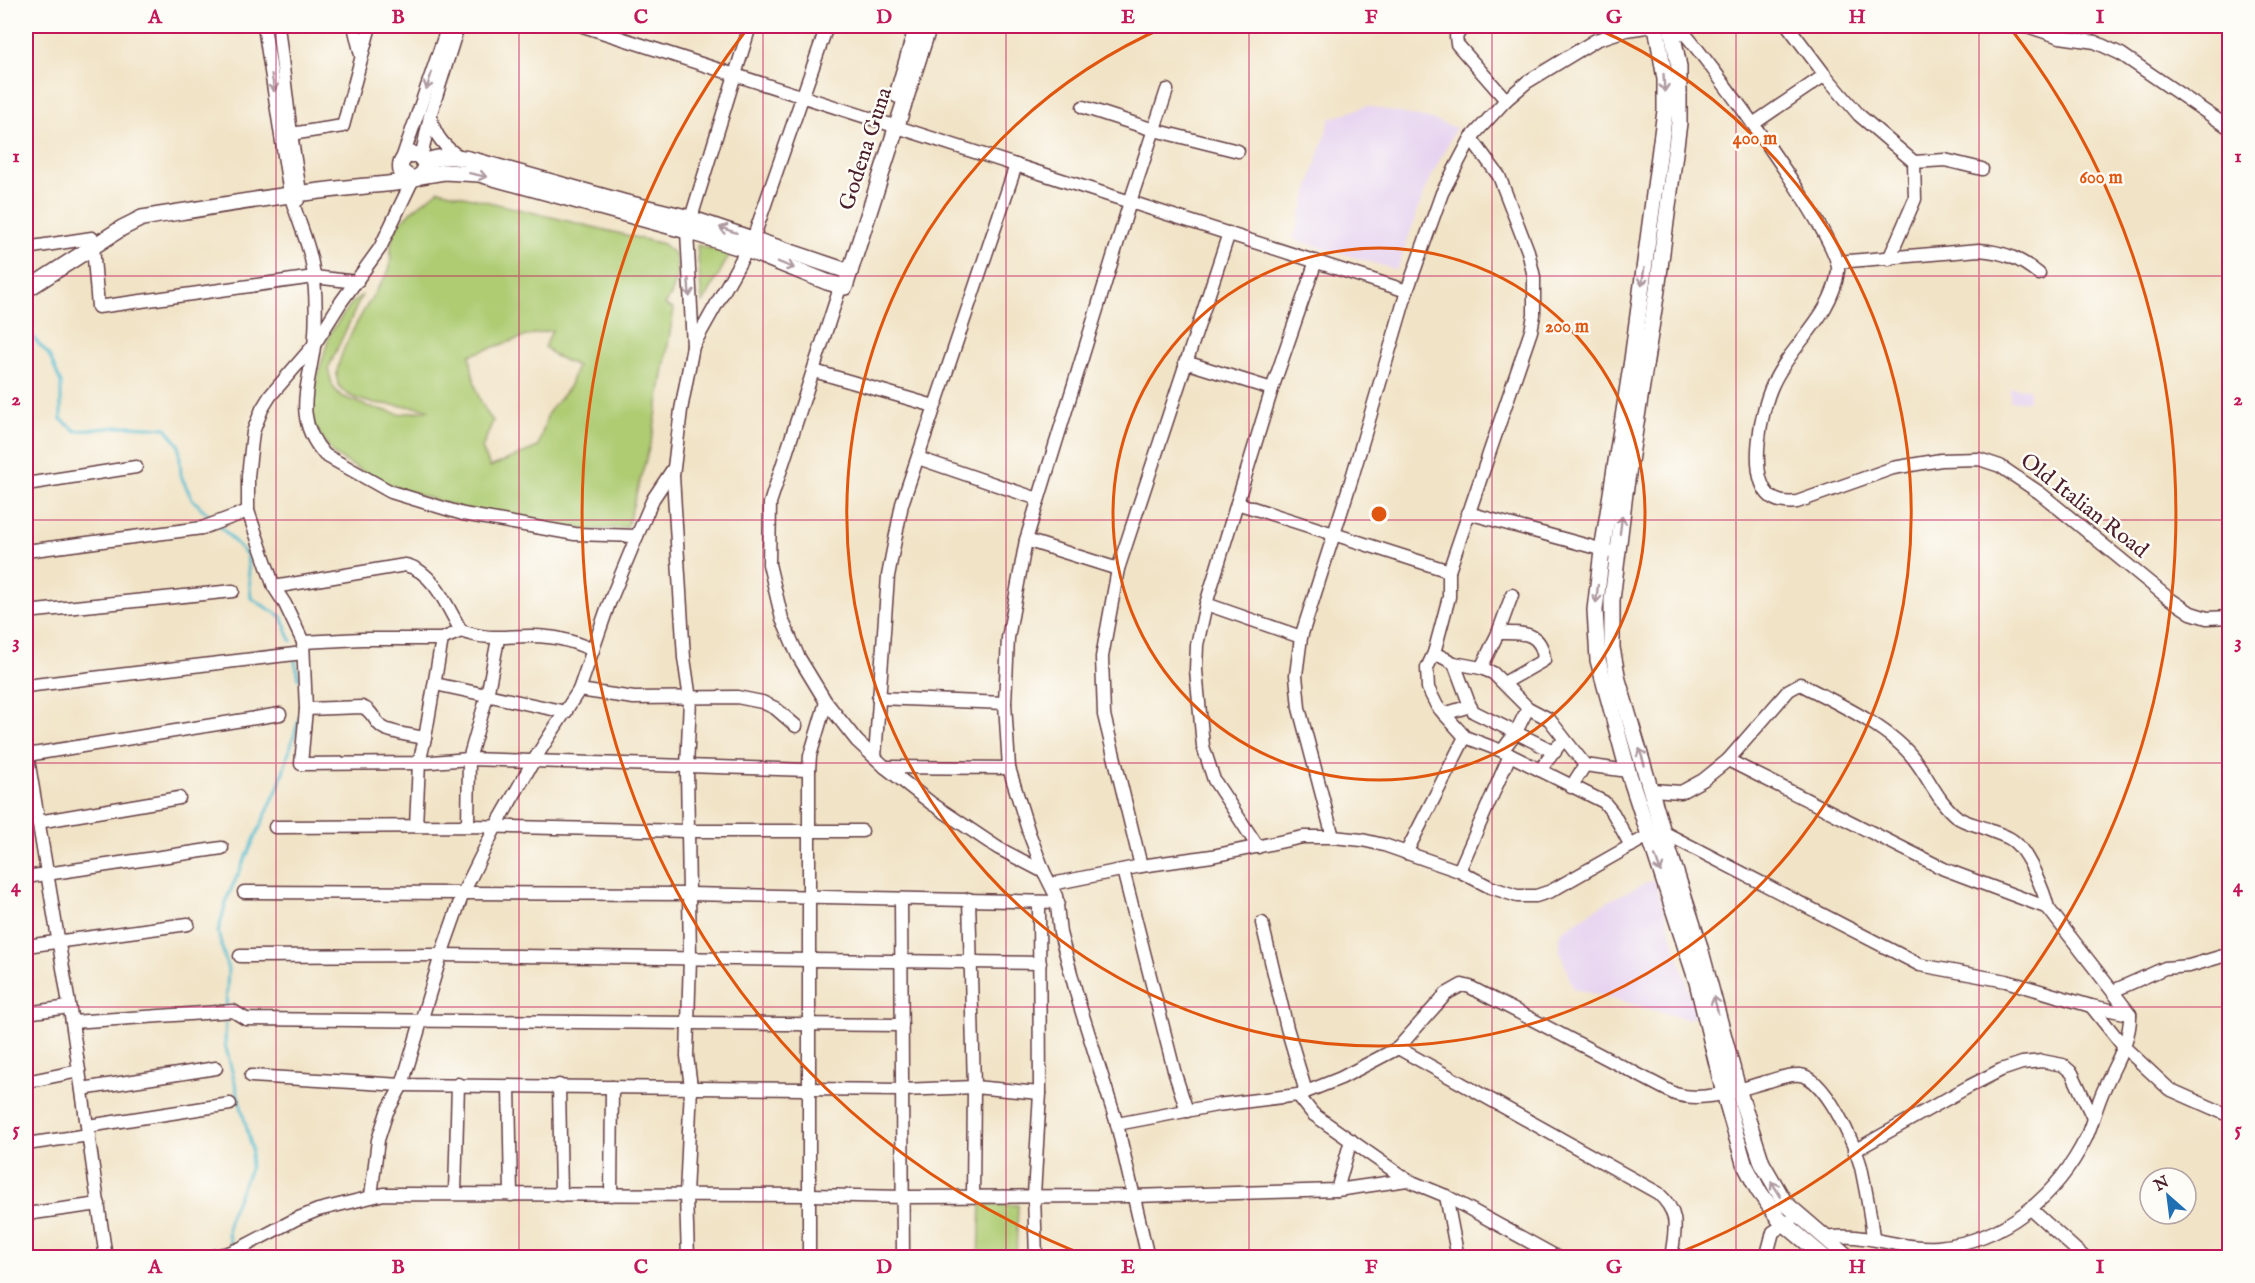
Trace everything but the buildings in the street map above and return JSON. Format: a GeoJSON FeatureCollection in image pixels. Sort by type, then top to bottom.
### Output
{"type":"FeatureCollection","features":[{"type":"Feature","properties":{"kind":"main road","name":"Godena Guna"},"geometry":{"type":"LineString","coordinates":[[893,126],[917,26]]}},
{"type":"Feature","properties":{"kind":"main road","name":"Godena Guna"},"geometry":{"type":"LineString","coordinates":[[843,282],[893,126],[929,26]]}},
{"type":"Feature","properties":{"kind":"main road"},"geometry":{"type":"LineString","coordinates":[[1654,26],[1665,80],[1665,111],[1632,360],[1602,551],[1595,610],[1596,642],[1601,676],[1628,771],[1656,834],[1703,980],[1750,1175],[1772,1210],[1785,1224],[1825,1257]]}},
{"type":"Feature","properties":{"kind":"main road"},"geometry":{"type":"LineString","coordinates":[[1656,834],[1652,790],[1618,680],[1612,648],[1612,600],[1625,493],[1657,290],[1679,123],[1679,67],[1671,26]]}},
{"type":"Feature","properties":{"kind":"main road"},"geometry":{"type":"LineString","coordinates":[[26,281],[93,242],[142,218],[295,190],[376,178],[390,173],[401,161],[414,154],[418,170]]}},
{"type":"Feature","properties":{"kind":"main road"},"geometry":{"type":"LineString","coordinates":[[295,190],[393,183],[438,156],[460,157],[620,207]]}},
{"type":"Feature","properties":{"kind":"main road"},"geometry":{"type":"LineString","coordinates":[[401,161],[401,171],[478,174],[688,224],[750,244],[843,282]]}},
{"type":"Feature","properties":{"kind":"main road"},"geometry":{"type":"LineString","coordinates":[[26,290],[93,242]]}},
{"type":"Feature","properties":{"kind":"main road"},"geometry":{"type":"LineString","coordinates":[[1731,1091],[1767,1174],[1785,1203],[1849,1257]]}},
{"type":"Feature","properties":{"kind":"street"},"geometry":{"type":"LineString","coordinates":[[264,26],[295,190]]}},
{"type":"Feature","properties":{"kind":"street"},"geometry":{"type":"LineString","coordinates":[[278,26],[291,134],[295,213],[302,224],[314,277],[314,345],[304,396],[304,412],[311,435],[325,455],[391,492],[464,514],[575,534],[637,536]]}},
{"type":"Feature","properties":{"kind":"street"},"geometry":{"type":"LineString","coordinates":[[354,26],[362,59]]}},
{"type":"Feature","properties":{"kind":"street"},"geometry":{"type":"LineString","coordinates":[[291,134],[343,126],[370,26]]}},
{"type":"Feature","properties":{"kind":"street"},"geometry":{"type":"LineString","coordinates":[[401,161],[448,26]]}},
{"type":"Feature","properties":{"kind":"street"},"geometry":{"type":"LineString","coordinates":[[458,26],[430,116],[418,170],[380,248],[341,302],[314,345],[270,396],[253,432],[248,476],[248,511],[274,587],[289,612],[303,648],[306,709],[302,764],[419,763],[469,759],[687,768],[809,770]]}},
{"type":"Feature","properties":{"kind":"street"},"geometry":{"type":"LineString","coordinates":[[583,26],[1407,291]]}},
{"type":"Feature","properties":{"kind":"street"},"geometry":{"type":"LineString","coordinates":[[688,1257],[687,1195],[691,1087],[687,1056],[690,958],[687,768],[690,699],[684,658],[673,468],[693,346],[688,224],[750,26]]}},
{"type":"Feature","properties":{"kind":"street"},"geometry":{"type":"LineString","coordinates":[[693,346],[750,244],[827,26]]}},
{"type":"Feature","properties":{"kind":"street"},"geometry":{"type":"LineString","coordinates":[[1464,26],[1456,36],[1457,44],[1506,100]]}},
{"type":"Feature","properties":{"kind":"street"},"geometry":{"type":"LineString","coordinates":[[1333,837],[1299,708],[1296,675],[1301,637],[1407,291],[1442,193],[1471,138],[1506,100],[1527,82],[1596,40],[1626,30],[1654,26]]}},
{"type":"Feature","properties":{"kind":"street"},"geometry":{"type":"LineString","coordinates":[[1678,26],[1811,207],[1838,262],[1889,260],[1979,250],[1995,251],[2016,258],[2038,274]]}},
{"type":"Feature","properties":{"kind":"street"},"geometry":{"type":"LineString","coordinates":[[1788,26],[1859,115],[1914,162],[1945,160],[1982,169]]}},
{"type":"Feature","properties":{"kind":"street"},"geometry":{"type":"LineString","coordinates":[[2027,26],[2060,37],[2095,42],[2121,54],[2228,127]]}},
{"type":"Feature","properties":{"kind":"street"},"geometry":{"type":"LineString","coordinates":[[1752,124],[1825,75]]}},
{"type":"Feature","properties":{"kind":"street"},"geometry":{"type":"LineString","coordinates":[[1148,1257],[1117,1124],[1060,933],[1058,903],[1029,833],[1009,768],[1005,703],[1008,638],[1026,540],[1130,202],[1167,90]]}},
{"type":"Feature","properties":{"kind":"street"},"geometry":{"type":"LineString","coordinates":[[1083,106],[1154,130],[1238,151]]}},
{"type":"Feature","properties":{"kind":"street"},"geometry":{"type":"LineString","coordinates":[[430,116],[440,139],[460,157]]}},
{"type":"Feature","properties":{"kind":"street"},"geometry":{"type":"LineString","coordinates":[[1471,138],[1499,176],[1528,251],[1534,277],[1534,315],[1532,331],[1449,571],[1449,597],[1434,653],[1426,668],[1426,678],[1437,706],[1465,737],[1506,753],[1604,802],[1613,813],[1631,846]]}},
{"type":"Feature","properties":{"kind":"street"},"geometry":{"type":"LineString","coordinates":[[1889,260],[1915,199],[1914,162]]}},
{"type":"Feature","properties":{"kind":"street"},"geometry":{"type":"LineString","coordinates":[[875,757],[888,576],[902,504],[1016,165]]}},
{"type":"Feature","properties":{"kind":"street"},"geometry":{"type":"LineString","coordinates":[[1141,866],[1104,715],[1102,657],[1118,569],[1229,233]]}},
{"type":"Feature","properties":{"kind":"street"},"geometry":{"type":"LineString","coordinates":[[26,248],[93,242],[98,307],[314,277],[357,282]]}},
{"type":"Feature","properties":{"kind":"street"},"geometry":{"type":"LineString","coordinates":[[1258,847],[1214,780],[1203,746],[1196,670],[1197,645],[1206,604],[1272,389],[1316,261]]}},
{"type":"Feature","properties":{"kind":"street","name":"Old Italian Road"},"geometry":{"type":"LineString","coordinates":[[1838,262],[1835,285],[1829,301],[1778,374],[1767,400],[1760,429],[1759,468],[1761,481],[1770,496],[1782,502],[1797,502],[1893,468],[1941,460],[1979,459],[2000,466],[2040,493],[2166,597],[2183,608],[2207,618],[2229,617]]}},
{"type":"Feature","properties":{"kind":"street"},"geometry":{"type":"LineString","coordinates":[[843,282],[770,503],[769,564],[782,619],[798,656],[826,702],[857,741],[885,767],[931,803],[998,848],[1044,872]]}},
{"type":"Feature","properties":{"kind":"street"},"geometry":{"type":"LineString","coordinates":[[1185,362],[1272,389]]}},
{"type":"Feature","properties":{"kind":"street"},"geometry":{"type":"LineString","coordinates":[[814,371],[934,406]]}},
{"type":"Feature","properties":{"kind":"street"},"geometry":{"type":"LineString","coordinates":[[918,458],[1038,499]]}},
{"type":"Feature","properties":{"kind":"street"},"geometry":{"type":"LineString","coordinates":[[26,484],[136,467]]}},
{"type":"Feature","properties":{"kind":"street"},"geometry":{"type":"LineString","coordinates":[[371,1196],[378,1140],[387,1112],[402,1085],[441,955],[463,893],[495,828],[534,760],[579,690],[637,536],[653,499],[673,468]]}},
{"type":"Feature","properties":{"kind":"street"},"geometry":{"type":"LineString","coordinates":[[1237,503],[1449,571]]}},
{"type":"Feature","properties":{"kind":"street"},"geometry":{"type":"LineString","coordinates":[[26,551],[206,527],[248,511]]}},
{"type":"Feature","properties":{"kind":"street"},"geometry":{"type":"LineString","coordinates":[[1468,513],[1602,551],[1618,553]]}},
{"type":"Feature","properties":{"kind":"street"},"geometry":{"type":"LineString","coordinates":[[1026,540],[1118,569]]}},
{"type":"Feature","properties":{"kind":"street"},"geometry":{"type":"LineString","coordinates":[[274,587],[405,565],[420,570],[442,596],[461,631],[473,636],[498,639],[548,637],[593,650]]}},
{"type":"Feature","properties":{"kind":"street"},"geometry":{"type":"LineString","coordinates":[[26,612],[233,591]]}},
{"type":"Feature","properties":{"kind":"street"},"geometry":{"type":"LineString","coordinates":[[1481,668],[1498,633],[1512,595]]}},
{"type":"Feature","properties":{"kind":"street"},"geometry":{"type":"LineString","coordinates":[[1206,604],[1301,637]]}},
{"type":"Feature","properties":{"kind":"street"},"geometry":{"type":"LineString","coordinates":[[26,686],[362,639],[441,639],[461,631]]}},
{"type":"Feature","properties":{"kind":"street"},"geometry":{"type":"LineString","coordinates":[[1498,633],[1527,633],[1538,641],[1544,654],[1544,660],[1504,683]]}},
{"type":"Feature","properties":{"kind":"street"},"geometry":{"type":"LineString","coordinates":[[416,826],[419,763],[435,684],[441,639]]}},
{"type":"Feature","properties":{"kind":"street"},"geometry":{"type":"LineString","coordinates":[[468,826],[469,759],[487,696],[498,639]]}},
{"type":"Feature","properties":{"kind":"street"},"geometry":{"type":"LineString","coordinates":[[1434,653],[1454,663],[1481,668],[1493,673],[1528,708],[1549,719],[1585,765],[1628,771]]}},
{"type":"Feature","properties":{"kind":"street"},"geometry":{"type":"LineString","coordinates":[[1454,663],[1470,706],[1480,716],[1555,752]]}},
{"type":"Feature","properties":{"kind":"street"},"geometry":{"type":"LineString","coordinates":[[435,684],[566,712]]}},
{"type":"Feature","properties":{"kind":"street"},"geometry":{"type":"LineString","coordinates":[[1652,790],[1681,792],[1703,780],[1728,760],[1789,690],[1800,684],[1854,711],[1902,745],[1914,758],[1945,806],[1960,819],[2013,841],[2026,858],[2044,891],[2048,908],[2130,1014],[2124,1047],[2104,1088],[2085,1139],[2064,1171],[2032,1209],[1991,1232],[1957,1244],[1936,1247],[1915,1246],[1852,1235],[1825,1238]]}},
{"type":"Feature","properties":{"kind":"street"},"geometry":{"type":"LineString","coordinates":[[579,690],[634,698],[737,697],[762,702],[775,708],[796,726]]}},
{"type":"Feature","properties":{"kind":"street"},"geometry":{"type":"LineString","coordinates":[[878,698],[1005,703]]}},
{"type":"Feature","properties":{"kind":"street"},"geometry":{"type":"LineString","coordinates":[[810,1257],[809,770],[810,756],[826,702]]}},
{"type":"Feature","properties":{"kind":"street"},"geometry":{"type":"LineString","coordinates":[[1444,714],[1470,706]]}},
{"type":"Feature","properties":{"kind":"street"},"geometry":{"type":"LineString","coordinates":[[306,709],[362,707],[369,710],[380,726],[387,730],[425,738]]}},
{"type":"Feature","properties":{"kind":"street"},"geometry":{"type":"LineString","coordinates":[[1459,872],[1506,753],[1528,708]]}},
{"type":"Feature","properties":{"kind":"street"},"geometry":{"type":"LineString","coordinates":[[106,1257],[72,1022],[26,751],[280,714]]}},
{"type":"Feature","properties":{"kind":"street"},"geometry":{"type":"LineString","coordinates":[[1406,853],[1465,737]]}},
{"type":"Feature","properties":{"kind":"street"},"geometry":{"type":"LineString","coordinates":[[1540,770],[1564,737]]}},
{"type":"Feature","properties":{"kind":"street"},"geometry":{"type":"LineString","coordinates":[[1728,760],[1944,868],[2048,908]]}},
{"type":"Feature","properties":{"kind":"street"},"geometry":{"type":"LineString","coordinates":[[1571,786],[1585,765]]}},
{"type":"Feature","properties":{"kind":"street"},"geometry":{"type":"LineString","coordinates":[[885,767],[1009,768]]}},
{"type":"Feature","properties":{"kind":"street"},"geometry":{"type":"LineString","coordinates":[[38,822],[179,798]]}},
{"type":"Feature","properties":{"kind":"street"},"geometry":{"type":"LineString","coordinates":[[275,827],[468,826],[687,831],[862,831]]}},
{"type":"Feature","properties":{"kind":"street"},"geometry":{"type":"LineString","coordinates":[[1052,884],[1303,837],[1333,837],[1384,845],[1459,872],[1490,887],[1517,896],[1536,896],[1551,891],[1608,858],[1656,834],[1920,965],[2006,981],[2091,1006],[2130,1014]]}},
{"type":"Feature","properties":{"kind":"street"},"geometry":{"type":"LineString","coordinates":[[26,878],[222,848]]}},
{"type":"Feature","properties":{"kind":"street"},"geometry":{"type":"LineString","coordinates":[[1123,870],[1175,1074],[1187,1111]]}},
{"type":"Feature","properties":{"kind":"street"},"geometry":{"type":"LineString","coordinates":[[244,892],[689,894],[969,899],[1058,903]]}},
{"type":"Feature","properties":{"kind":"street"},"geometry":{"type":"LineString","coordinates":[[901,899],[903,1257]]}},
{"type":"Feature","properties":{"kind":"street"},"geometry":{"type":"LineString","coordinates":[[969,899],[974,1087],[973,1196]]}},
{"type":"Feature","properties":{"kind":"street"},"geometry":{"type":"LineString","coordinates":[[1036,1257],[1034,1196],[1040,1093],[1039,903]]}},
{"type":"Feature","properties":{"kind":"street"},"geometry":{"type":"LineString","coordinates":[[1262,923],[1302,1093],[1313,1114],[1407,1180],[1446,1196],[1560,1257]]}},
{"type":"Feature","properties":{"kind":"street"},"geometry":{"type":"LineString","coordinates":[[26,946],[188,924]]}},
{"type":"Feature","properties":{"kind":"street"},"geometry":{"type":"LineString","coordinates":[[240,956],[441,955],[1040,963]]}},
{"type":"Feature","properties":{"kind":"street"},"geometry":{"type":"LineString","coordinates":[[2113,991],[2164,968],[2189,966],[2229,957]]}},
{"type":"Feature","properties":{"kind":"street"},"geometry":{"type":"LineString","coordinates":[[1117,1124],[1225,1104],[1302,1093],[1341,1078],[1398,1048],[1446,994],[1462,986],[1470,987],[1675,1094],[1688,1098],[1731,1091],[1780,1078],[1800,1075],[1812,1079],[1834,1106],[1860,1165],[1873,1239]]}},
{"type":"Feature","properties":{"kind":"street"},"geometry":{"type":"LineString","coordinates":[[26,1013],[69,1006]]}},
{"type":"Feature","properties":{"kind":"street"},"geometry":{"type":"LineString","coordinates":[[2091,1006],[2124,1047],[2169,1089],[2229,1116]]}},
{"type":"Feature","properties":{"kind":"street"},"geometry":{"type":"LineString","coordinates":[[72,1022],[233,1011],[246,1019],[902,1025]]}},
{"type":"Feature","properties":{"kind":"street"},"geometry":{"type":"LineString","coordinates":[[1398,1048],[1658,1193],[1671,1207],[1675,1216],[1671,1257]]}},
{"type":"Feature","properties":{"kind":"street"},"geometry":{"type":"LineString","coordinates":[[1854,1151],[1968,1087],[2001,1070],[2022,1063],[2042,1061],[2063,1065],[2072,1073],[2093,1118]]}},
{"type":"Feature","properties":{"kind":"street"},"geometry":{"type":"LineString","coordinates":[[82,1089],[216,1068]]}},
{"type":"Feature","properties":{"kind":"street"},"geometry":{"type":"LineString","coordinates":[[26,1082],[79,1071]]}},
{"type":"Feature","properties":{"kind":"street"},"geometry":{"type":"LineString","coordinates":[[251,1076],[402,1085],[903,1090],[974,1087],[1040,1093]]}},
{"type":"Feature","properties":{"kind":"street"},"geometry":{"type":"LineString","coordinates":[[456,1193],[458,1084]]}},
{"type":"Feature","properties":{"kind":"street"},"geometry":{"type":"LineString","coordinates":[[559,1085],[561,1195]]}},
{"type":"Feature","properties":{"kind":"street"},"geometry":{"type":"LineString","coordinates":[[509,1086],[510,1195]]}},
{"type":"Feature","properties":{"kind":"street"},"geometry":{"type":"LineString","coordinates":[[611,1195],[612,1088]]}},
{"type":"Feature","properties":{"kind":"street"},"geometry":{"type":"LineString","coordinates":[[26,1144],[230,1104]]}},
{"type":"Feature","properties":{"kind":"street"},"geometry":{"type":"LineString","coordinates":[[1336,1190],[1351,1140]]}},
{"type":"Feature","properties":{"kind":"street"},"geometry":{"type":"LineString","coordinates":[[203,1257],[242,1248],[307,1214],[371,1196],[456,1193],[904,1197],[1133,1196],[1336,1190],[1407,1180]]}},
{"type":"Feature","properties":{"kind":"street"},"geometry":{"type":"LineString","coordinates":[[1446,1196],[1458,1257]]}},
{"type":"Feature","properties":{"kind":"street"},"geometry":{"type":"LineString","coordinates":[[26,1214],[99,1204]]}},
{"type":"Feature","properties":{"kind":"street"},"geometry":{"type":"LineString","coordinates":[[2032,1209],[2085,1257]]}},
{"type":"Feature","properties":{"kind":"street"},"geometry":{"type":"LineString","coordinates":[[1766,1257],[1773,1232],[1799,1217]]}},
{"type":"Feature","properties":{"kind":"shaded area"},"geometry":{"type":"Polygon","coordinates":[[[1367,106],[1433,120],[1456,128],[1426,187],[1397,270],[1293,239],[1330,119],[1367,106]]]}},
{"type":"Feature","properties":{"kind":"shaded area"},"geometry":{"type":"Polygon","coordinates":[[[2010,388],[2029,389],[2029,401],[2010,401],[2010,388]]]}},
{"type":"Feature","properties":{"kind":"shaded area"},"geometry":{"type":"Polygon","coordinates":[[[1654,879],[1697,1016],[1687,1019],[1573,988],[1560,951],[1560,932],[1612,899],[1654,879]]]}},
{"type":"Feature","properties":{"kind":"green space"},"geometry":{"type":"Polygon","coordinates":[[[439,190],[663,244],[674,254],[677,267],[676,281],[665,305],[674,309],[653,434],[627,527],[592,530],[550,525],[456,507],[380,482],[333,454],[311,421],[312,397],[330,333],[351,304],[362,295],[328,369],[333,387],[341,396],[367,406],[399,414],[430,410],[357,399],[347,394],[339,386],[337,377],[343,350],[350,335],[390,266],[391,244],[396,228],[409,214],[439,190]],[[552,330],[470,355],[479,398],[493,421],[482,448],[490,467],[538,447],[548,413],[569,387],[577,366],[555,356],[545,347],[552,330]]]}},
{"type":"Feature","properties":{"kind":"green space"},"geometry":{"type":"Polygon","coordinates":[[[697,245],[730,254],[703,303],[702,302],[697,245]]]}},
{"type":"Feature","properties":{"kind":"green space"},"geometry":{"type":"Polygon","coordinates":[[[981,1204],[1018,1205],[1016,1257],[979,1257],[981,1204]]]}},
{"type":"Feature","properties":{"kind":"waterway"},"geometry":{"type":"LineString","coordinates":[[26,330],[49,355],[61,383],[61,419],[76,431],[128,426],[166,428],[179,445],[181,476],[192,499],[213,519]]}},
{"type":"Feature","properties":{"kind":"waterway"},"geometry":{"type":"LineString","coordinates":[[220,526],[247,555],[251,598],[282,617],[291,641]]}},
{"type":"Feature","properties":{"kind":"waterway"},"geometry":{"type":"LineString","coordinates":[[294,657],[299,679]]}},
{"type":"Feature","properties":{"kind":"waterway"},"geometry":{"type":"LineString","coordinates":[[226,1007],[228,970],[218,932],[228,896],[278,788],[300,716]]}},
{"type":"Feature","properties":{"kind":"waterway"},"geometry":{"type":"LineString","coordinates":[[226,1014],[225,1044],[252,1149],[250,1169],[229,1218],[228,1234],[232,1248]]}}]}
